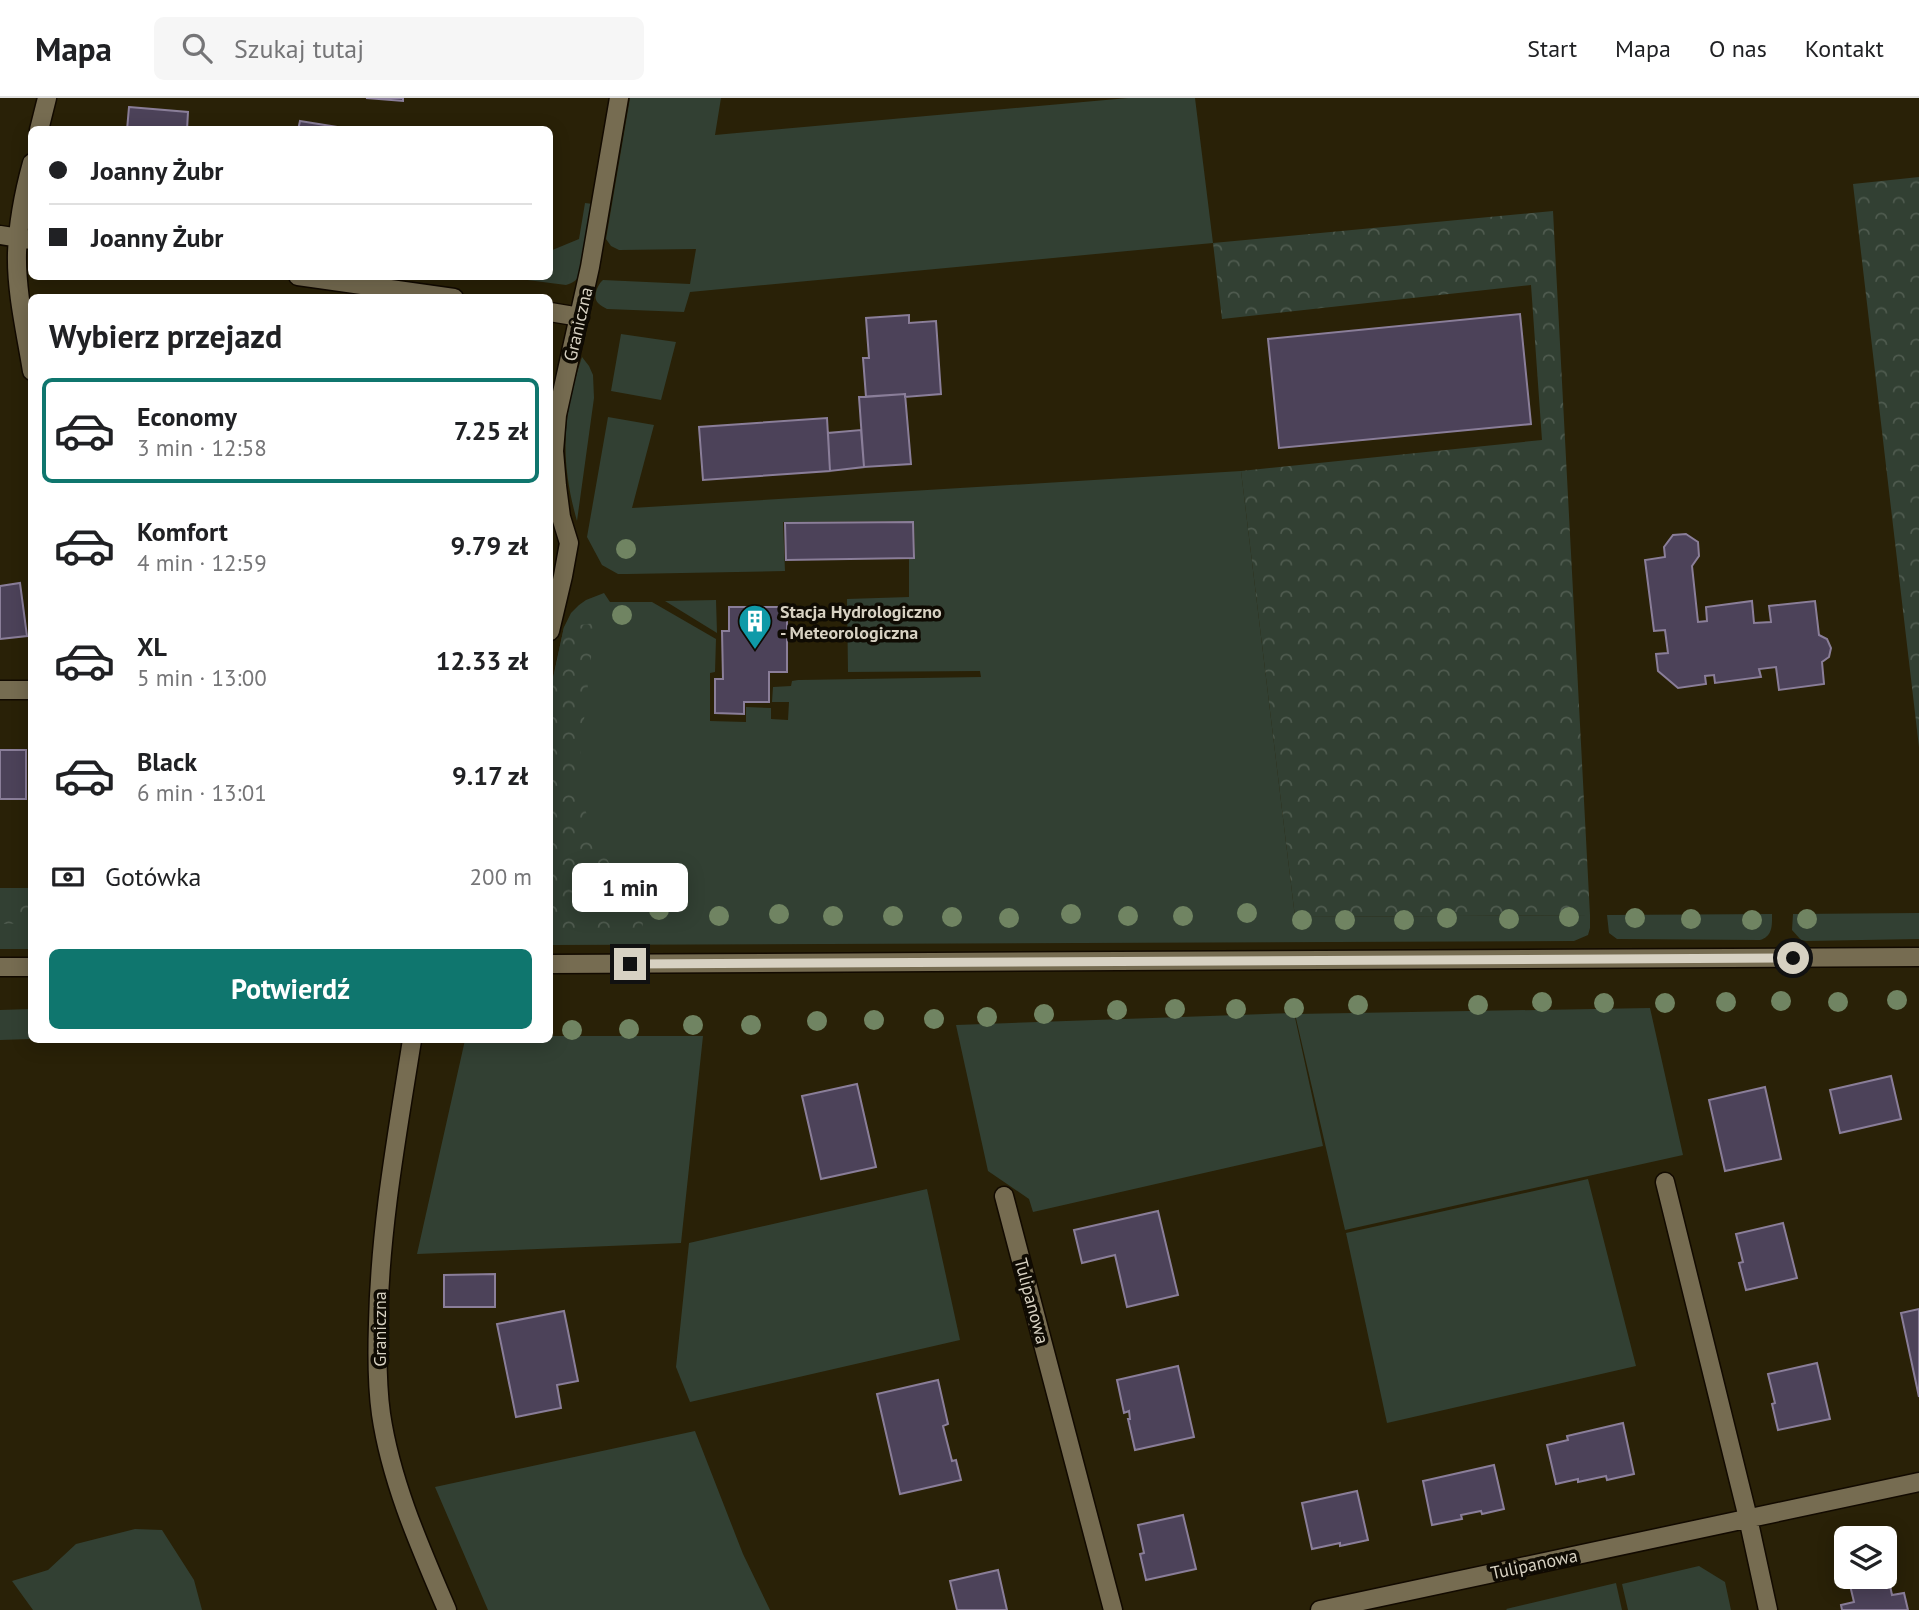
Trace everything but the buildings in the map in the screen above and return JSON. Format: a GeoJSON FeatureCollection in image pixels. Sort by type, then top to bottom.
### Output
{"type":"FeatureCollection","features":[{"type":"Feature","properties":{"kind":"street"},"geometry":{"type":"LineString","coordinates":[[40,126],[47,98]]}},
{"type":"Feature","properties":{"kind":"street","name":"Graniczna"},"geometry":{"type":"LineString","coordinates":[[553,618],[569,544],[561,517],[557,486],[554,451],[556,427],[597,230],[620,98]]}},
{"type":"Feature","properties":{"kind":"street"},"geometry":{"type":"LineString","coordinates":[[28,180],[16,237],[17,275],[28,345]]}},
{"type":"Feature","properties":{"kind":"street"},"geometry":{"type":"LineString","coordinates":[[326,280],[426,294]]}},
{"type":"Feature","properties":{"kind":"street"},"geometry":{"type":"LineString","coordinates":[[553,312],[580,317]]}},
{"type":"Feature","properties":{"kind":"street"},"geometry":{"type":"LineString","coordinates":[[0,690],[28,690]]}},
{"type":"Feature","properties":{"kind":"street"},"geometry":{"type":"LineString","coordinates":[[553,964],[1919,957]]}},
{"type":"Feature","properties":{"kind":"street"},"geometry":{"type":"LineString","coordinates":[[0,967],[28,967]]}},
{"type":"Feature","properties":{"kind":"street","name":"Graniczna"},"geometry":{"type":"LineString","coordinates":[[412,1043],[384,1217],[377,1352],[381,1413],[392,1468],[447,1610]]}},
{"type":"Feature","properties":{"kind":"street"},"geometry":{"type":"LineString","coordinates":[[1665,1182],[1768,1610]]}},
{"type":"Feature","properties":{"kind":"street","name":"Tulipanowa"},"geometry":{"type":"LineString","coordinates":[[1004,1196],[1113,1610]]}},
{"type":"Feature","properties":{"kind":"street","name":"Tulipanowa"},"geometry":{"type":"LineString","coordinates":[[1321,1610],[1919,1482]]}},
{"type":"Feature","properties":{"kind":"green space"},"geometry":{"type":"Polygon","coordinates":[[[630,98],[721,98],[715,135],[1128,98],[1195,98],[1213,243],[690,292],[684,312],[607,309],[596,300],[598,287],[603,280],[690,284],[696,249],[619,250],[611,246],[606,239],[630,98]]]}},
{"type":"Feature","properties":{"kind":"green space"},"geometry":{"type":"Polygon","coordinates":[[[1919,177],[1919,747],[1853,184],[1919,177]]]}},
{"type":"Feature","properties":{"kind":"green space"},"geometry":{"type":"Polygon","coordinates":[[[585,203],[593,204],[584,260],[576,280],[566,285],[527,280],[553,280],[553,250],[579,239],[585,203]]]}},
{"type":"Feature","properties":{"kind":"green space"},"geometry":{"type":"Polygon","coordinates":[[[1553,211],[1590,915],[1295,917],[1241,471],[1542,440],[1531,285],[1222,319],[1213,243],[1553,211]]]}},
{"type":"Feature","properties":{"kind":"green space"},"geometry":{"type":"Polygon","coordinates":[[[621,334],[676,342],[661,400],[611,391],[621,334]]]}},
{"type":"Feature","properties":{"kind":"green space"},"geometry":{"type":"Polygon","coordinates":[[[582,357],[593,375],[594,398],[577,521],[568,478],[566,439],[570,399],[582,357]]]}},
{"type":"Feature","properties":{"kind":"green space"},"geometry":{"type":"Polygon","coordinates":[[[608,417],[654,425],[632,508],[1241,471],[1295,917],[1590,915],[1588,935],[1574,941],[553,945],[553,678],[564,627],[571,613],[586,600],[604,593],[610,602],[652,602],[716,639],[715,672],[710,673],[710,721],[746,722],[746,707],[771,708],[771,719],[788,720],[789,702],[772,702],[773,687],[791,686],[792,681],[798,680],[981,677],[980,671],[848,672],[847,599],[909,597],[909,559],[915,559],[914,521],[783,522],[785,571],[618,574],[602,565],[587,537],[608,417]]]}},
{"type":"Feature","properties":{"kind":"green space"},"geometry":{"type":"Polygon","coordinates":[[[716,600],[717,633],[665,601],[716,600]]]}},
{"type":"Feature","properties":{"kind":"green space"},"geometry":{"type":"Polygon","coordinates":[[[595,623],[576,790],[613,872],[641,884],[643,931],[553,933],[553,678],[564,627],[595,623]]]}},
{"type":"Feature","properties":{"kind":"green space"},"geometry":{"type":"Polygon","coordinates":[[[0,888],[28,888],[28,949],[0,949],[0,888]]]}},
{"type":"Feature","properties":{"kind":"green space"},"geometry":{"type":"Polygon","coordinates":[[[0,898],[28,898],[28,923],[0,924],[0,898]]]}},
{"type":"Feature","properties":{"kind":"green space"},"geometry":{"type":"Polygon","coordinates":[[[1919,913],[1919,939],[1806,941],[1801,940],[1792,930],[1793,914],[1919,913]]]}},
{"type":"Feature","properties":{"kind":"green space"},"geometry":{"type":"Polygon","coordinates":[[[1772,914],[1770,933],[1760,940],[1617,939],[1609,933],[1607,915],[1772,914]]]}},
{"type":"Feature","properties":{"kind":"green space"},"geometry":{"type":"Polygon","coordinates":[[[1650,1008],[1683,1155],[1345,1230],[1295,1014],[1650,1008]]]}},
{"type":"Feature","properties":{"kind":"green space"},"geometry":{"type":"Polygon","coordinates":[[[28,1009],[28,1039],[0,1040],[0,1010],[28,1009]]]}},
{"type":"Feature","properties":{"kind":"green space"},"geometry":{"type":"Polygon","coordinates":[[[1294,1013],[1323,1146],[1033,1212],[1029,1199],[988,1171],[956,1025],[1294,1013]]]}},
{"type":"Feature","properties":{"kind":"green space"},"geometry":{"type":"Polygon","coordinates":[[[553,1036],[703,1036],[681,1243],[417,1254],[464,1043],[553,1043],[553,1036]]]}},
{"type":"Feature","properties":{"kind":"green space"},"geometry":{"type":"Polygon","coordinates":[[[1588,1179],[1636,1366],[1387,1423],[1346,1233],[1588,1179]]]}},
{"type":"Feature","properties":{"kind":"green space"},"geometry":{"type":"Polygon","coordinates":[[[927,1189],[960,1340],[690,1402],[676,1367],[689,1243],[927,1189]]]}},
{"type":"Feature","properties":{"kind":"green space"},"geometry":{"type":"Polygon","coordinates":[[[695,1431],[743,1554],[770,1610],[488,1610],[435,1487],[695,1431]]]}},
{"type":"Feature","properties":{"kind":"green space"},"geometry":{"type":"Polygon","coordinates":[[[135,1529],[162,1530],[194,1580],[202,1610],[33,1610],[12,1581],[48,1570],[76,1544],[135,1529]]]}},
{"type":"Feature","properties":{"kind":"green space"},"geometry":{"type":"Polygon","coordinates":[[[1699,1566],[1725,1582],[1731,1610],[1628,1610],[1622,1584],[1699,1566]]]}},
{"type":"Feature","properties":{"kind":"green space"},"geometry":{"type":"Polygon","coordinates":[[[1616,1583],[1622,1610],[1506,1609],[1616,1583]]]}},
{"type":"Feature","properties":{"kind":"place","name":"Stacja Hydrologiczno - Meteorologiczna"},"geometry":{"type":"Point","coordinates":[755,651]}},
{"type":"Feature","properties":{"kind":"route"},"geometry":{"type":"LineString","coordinates":[[630,964],[1793,958]]}}]}
